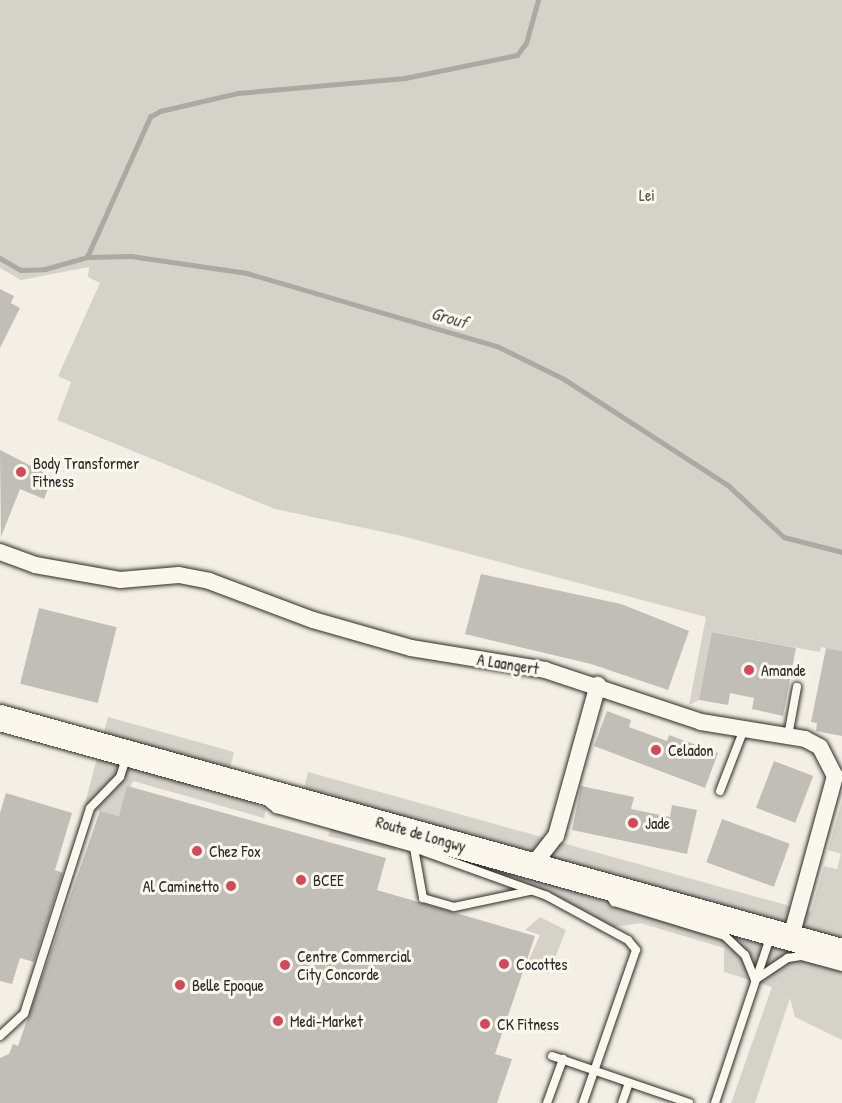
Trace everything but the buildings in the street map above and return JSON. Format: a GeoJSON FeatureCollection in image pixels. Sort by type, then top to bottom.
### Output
{"type":"FeatureCollection","features":[{"type":"Feature","properties":{"kind":"main road","name":"Route de Longwy"},"geometry":{"type":"LineString","coordinates":[[0,718],[243,784],[532,878],[599,884],[842,952]]}},
{"type":"Feature","properties":{"kind":"street","name":"A Laangert"},"geometry":{"type":"LineString","coordinates":[[0,552],[35,565],[120,580],[179,575],[209,581],[313,620],[411,648],[545,670],[598,685],[701,722],[788,736],[820,747],[835,776],[781,935]]}},
{"type":"Feature","properties":{"kind":"street"},"geometry":{"type":"LineString","coordinates":[[532,878],[556,836],[576,787],[598,685]]}},
{"type":"Feature","properties":{"kind":"lane"},"geometry":{"type":"LineString","coordinates":[[788,736],[797,687]]}},
{"type":"Feature","properties":{"kind":"lane"},"geometry":{"type":"LineString","coordinates":[[720,791],[744,729]]}},
{"type":"Feature","properties":{"kind":"lane"},"geometry":{"type":"LineString","coordinates":[[0,1036],[24,1014],[90,808],[120,777],[128,752]]}},
{"type":"Feature","properties":{"kind":"lane"},"geometry":{"type":"LineString","coordinates":[[243,784],[276,809],[532,878],[628,940],[636,950],[583,1103]]}},
{"type":"Feature","properties":{"kind":"lane"},"geometry":{"type":"LineString","coordinates":[[414,848],[423,898],[454,907],[532,878]]}},
{"type":"Feature","properties":{"kind":"lane"},"geometry":{"type":"LineString","coordinates":[[599,884],[614,902],[725,936],[745,955],[755,980]]}},
{"type":"Feature","properties":{"kind":"lane"},"geometry":{"type":"LineString","coordinates":[[715,1103],[755,980],[781,935]]}},
{"type":"Feature","properties":{"kind":"lane"},"geometry":{"type":"LineString","coordinates":[[755,980],[788,958],[801,956],[842,967]]}},
{"type":"Feature","properties":{"kind":"lane"},"geometry":{"type":"LineString","coordinates":[[552,1056],[689,1103]]}},
{"type":"Feature","properties":{"kind":"lane"},"geometry":{"type":"LineString","coordinates":[[547,1103],[562,1059]]}},
{"type":"Feature","properties":{"kind":"lane"},"geometry":{"type":"LineString","coordinates":[[622,1103],[629,1083]]}},
{"type":"Feature","properties":{"kind":"green space","name":"Lei"},"geometry":{"type":"Polygon","coordinates":[[[0,0],[842,0],[842,651],[821,647],[820,652],[713,632],[699,700],[689,705],[706,617],[402,536],[275,509],[57,420],[71,382],[58,376],[100,283],[88,277],[89,267],[21,280],[0,268],[0,0]]]}},
{"type":"Feature","properties":{"kind":"green space"},"geometry":{"type":"Polygon","coordinates":[[[108,717],[234,752],[224,791],[266,809],[264,818],[133,781],[119,816],[84,807],[108,717]]]}},
{"type":"Feature","properties":{"kind":"green space"},"geometry":{"type":"Polygon","coordinates":[[[308,772],[811,912],[824,866],[837,869],[841,854],[828,850],[842,801],[842,1040],[795,1017],[790,998],[755,1103],[731,1103],[772,987],[724,972],[724,948],[640,923],[608,928],[547,896],[474,869],[480,851],[301,800],[308,772]]]}},
{"type":"Feature","properties":{"kind":"green space"},"geometry":{"type":"Polygon","coordinates":[[[331,828],[396,846],[395,851],[328,836],[331,828]]]}},
{"type":"Feature","properties":{"kind":"green space"},"geometry":{"type":"Polygon","coordinates":[[[540,917],[566,930],[549,974],[526,966],[540,935],[525,930],[540,917]]]}},
{"type":"Feature","properties":{"kind":"waterway"},"geometry":{"type":"LineString","coordinates":[[87,257],[150,117],[160,111],[238,93],[405,78],[517,55],[526,43],[538,0]]}},
{"type":"Feature","properties":{"kind":"waterway","name":"Grouf"},"geometry":{"type":"LineString","coordinates":[[0,258],[21,270],[45,269],[87,257],[131,256],[247,273],[497,346],[564,379],[728,485],[784,537],[842,552]]}},
{"type":"Feature","properties":{"kind":"place","name":"Body Transformer Fitness"},"geometry":{"type":"Point","coordinates":[21,472]}},
{"type":"Feature","properties":{"kind":"place","name":"Amande"},"geometry":{"type":"Point","coordinates":[749,670]}},
{"type":"Feature","properties":{"kind":"place","name":"Celadon"},"geometry":{"type":"Point","coordinates":[656,750]}},
{"type":"Feature","properties":{"kind":"place","name":"Jade"},"geometry":{"type":"Point","coordinates":[633,823]}},
{"type":"Feature","properties":{"kind":"place","name":"Chez Fox"},"geometry":{"type":"Point","coordinates":[197,851]}},
{"type":"Feature","properties":{"kind":"place","name":"BCEE"},"geometry":{"type":"Point","coordinates":[301,880]}},
{"type":"Feature","properties":{"kind":"place","name":"Al Caminetto"},"geometry":{"type":"Point","coordinates":[231,886]}},
{"type":"Feature","properties":{"kind":"place","name":"Cocottes"},"geometry":{"type":"Point","coordinates":[504,964]}},
{"type":"Feature","properties":{"kind":"place","name":"Centre Commercial City Concorde"},"geometry":{"type":"Point","coordinates":[285,965]}},
{"type":"Feature","properties":{"kind":"place","name":"Belle Epoque"},"geometry":{"type":"Point","coordinates":[180,985]}},
{"type":"Feature","properties":{"kind":"place","name":"Medi-Market"},"geometry":{"type":"Point","coordinates":[278,1021]}},
{"type":"Feature","properties":{"kind":"place","name":"CK Fitness"},"geometry":{"type":"Point","coordinates":[485,1024]}}]}
